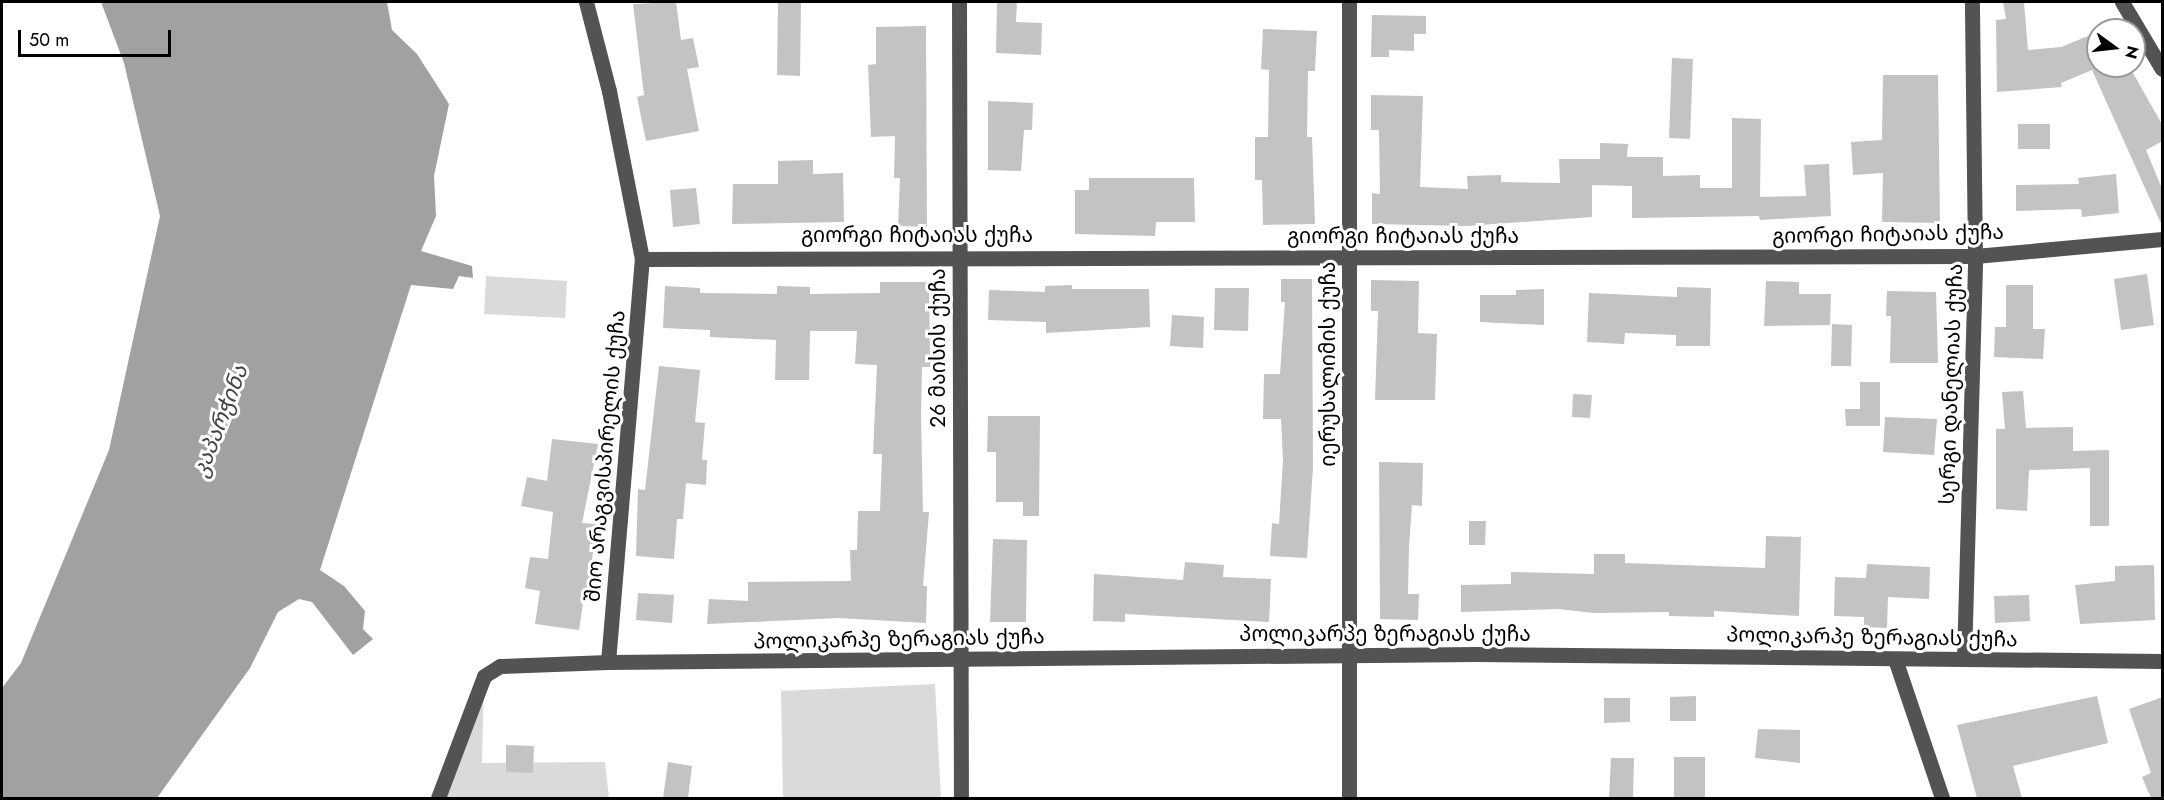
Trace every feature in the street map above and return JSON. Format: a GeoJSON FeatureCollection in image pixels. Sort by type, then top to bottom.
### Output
{"type":"FeatureCollection","features":[{"type":"Feature","properties":{"kind":"street","name":"შიო არაგვისპირელის ქუჩა"},"geometry":{"type":"LineString","coordinates":[[586,2],[612,103],[642,259],[608,662]]}},
{"type":"Feature","properties":{"kind":"street","name":"26 მაისის ქუჩა"},"geometry":{"type":"LineString","coordinates":[[959,2],[961,798]]}},
{"type":"Feature","properties":{"kind":"street","name":"იერუსალიმის ქუჩა"},"geometry":{"type":"LineString","coordinates":[[1348,2],[1349,798]]}},
{"type":"Feature","properties":{"kind":"street","name":"სერგი დანელიას ქუჩა"},"geometry":{"type":"LineString","coordinates":[[1964,659],[1975,256],[1972,2]]}},
{"type":"Feature","properties":{"kind":"street"},"geometry":{"type":"LineString","coordinates":[[2122,2],[2163,69]]}},
{"type":"Feature","properties":{"kind":"street","name":"გიორგი ჩიტაიას ქუჩა"},"geometry":{"type":"LineString","coordinates":[[642,259],[959,255],[1975,256],[2163,239]]}},
{"type":"Feature","properties":{"kind":"street","name":"პოლიკარპე ზერაგიას ქუჩა"},"geometry":{"type":"LineString","coordinates":[[608,662],[1349,655],[2163,661]]}},
{"type":"Feature","properties":{"kind":"street"},"geometry":{"type":"LineString","coordinates":[[1895,659],[1942,798]]}},
{"type":"Feature","properties":{"kind":"street"},"geometry":{"type":"LineString","coordinates":[[438,798],[484,676],[500,666],[608,662]]}},
{"type":"Feature","properties":{"kind":"shaded area"},"geometry":{"type":"Polygon","coordinates":[[[486,276],[567,281],[565,318],[484,314],[486,276]]]}},
{"type":"Feature","properties":{"kind":"shaded area"},"geometry":{"type":"Polygon","coordinates":[[[484,676],[482,763],[605,762],[609,798],[438,798],[484,676]]]}},
{"type":"Feature","properties":{"kind":"shaded area"},"geometry":{"type":"Polygon","coordinates":[[[935,684],[941,798],[783,798],[781,691],[935,684]]]}},
{"type":"Feature","properties":{"kind":"water","name":"კაპარჭინა"},"geometry":{"type":"Polygon","coordinates":[[[101,2],[387,2],[392,30],[417,54],[449,104],[434,176],[436,216],[421,251],[472,266],[473,278],[459,276],[453,289],[411,285],[320,570],[344,586],[365,611],[363,629],[373,639],[353,655],[312,602],[299,599],[278,612],[250,668],[157,798],[2,798],[2,688],[21,663],[109,450],[160,216],[124,63],[101,2]]]}},
{"type":"Feature","properties":{"kind":"building"},"geometry":{"type":"Polygon","coordinates":[[[676,2],[681,40],[693,38],[699,67],[687,69],[699,131],[646,141],[637,97],[644,95],[633,4],[676,2]]]}},
{"type":"Feature","properties":{"kind":"building"},"geometry":{"type":"Polygon","coordinates":[[[778,2],[801,2],[800,76],[777,75],[778,2]]]}},
{"type":"Feature","properties":{"kind":"building"},"geometry":{"type":"Polygon","coordinates":[[[997,2],[1017,2],[1016,22],[1042,23],[1041,55],[996,53],[997,2]]]}},
{"type":"Feature","properties":{"kind":"building"},"geometry":{"type":"Polygon","coordinates":[[[2003,2],[2024,2],[2028,50],[2061,47],[2086,37],[2086,73],[2061,83],[2062,87],[1997,92],[1996,20],[2006,19],[2003,2]]]}},
{"type":"Feature","properties":{"kind":"building"},"geometry":{"type":"Polygon","coordinates":[[[1372,15],[1426,16],[1426,34],[1414,34],[1414,51],[1389,50],[1389,57],[1371,57],[1372,15]]]}},
{"type":"Feature","properties":{"kind":"building"},"geometry":{"type":"Polygon","coordinates":[[[926,26],[927,227],[898,226],[900,178],[894,178],[895,136],[871,137],[868,65],[876,64],[876,27],[926,26]]]}},
{"type":"Feature","properties":{"kind":"building"},"geometry":{"type":"Polygon","coordinates":[[[1263,29],[1317,31],[1315,71],[1308,71],[1307,137],[1312,137],[1315,224],[1263,225],[1262,180],[1255,180],[1255,137],[1268,137],[1269,70],[1261,69],[1263,29]]]}},
{"type":"Feature","properties":{"kind":"building"},"geometry":{"type":"Polygon","coordinates":[[[1672,58],[1693,59],[1690,139],[1669,138],[1672,58]]]}},
{"type":"Feature","properties":{"kind":"building"},"geometry":{"type":"Polygon","coordinates":[[[1883,75],[1938,75],[1940,223],[1882,222],[1883,173],[1853,175],[1851,142],[1882,140],[1883,75]]]}},
{"type":"Feature","properties":{"kind":"building"},"geometry":{"type":"Polygon","coordinates":[[[2096,78],[2136,78],[2163,126],[2163,141],[2146,150],[2163,191],[2163,228],[2096,78]]]}},
{"type":"Feature","properties":{"kind":"building"},"geometry":{"type":"Polygon","coordinates":[[[1371,95],[1423,96],[1420,187],[1468,189],[1467,176],[1501,175],[1501,182],[1560,183],[1559,159],[1600,159],[1600,143],[1628,144],[1627,157],[1663,157],[1663,176],[1700,175],[1700,188],[1732,188],[1732,118],[1761,119],[1760,197],[1806,196],[1804,165],[1829,164],[1831,216],[1760,220],[1759,216],[1632,218],[1632,186],[1592,185],[1592,217],[1467,226],[1372,224],[1372,193],[1380,194],[1379,130],[1371,130],[1371,95]]]}},
{"type":"Feature","properties":{"kind":"building"},"geometry":{"type":"Polygon","coordinates":[[[988,101],[1033,103],[1032,130],[1024,130],[1021,171],[988,170],[988,101]]]}},
{"type":"Feature","properties":{"kind":"building"},"geometry":{"type":"Polygon","coordinates":[[[2018,124],[2050,124],[2050,149],[2018,149],[2018,124]]]}},
{"type":"Feature","properties":{"kind":"building"},"geometry":{"type":"Polygon","coordinates":[[[813,160],[813,174],[843,173],[844,222],[732,224],[733,184],[778,184],[778,161],[813,160]]]}},
{"type":"Feature","properties":{"kind":"building"},"geometry":{"type":"Polygon","coordinates":[[[2116,174],[2119,213],[2082,217],[2081,209],[2016,211],[2016,185],[2079,184],[2078,178],[2116,174]]]}},
{"type":"Feature","properties":{"kind":"building"},"geometry":{"type":"Polygon","coordinates":[[[1089,178],[1194,178],[1195,222],[1156,222],[1155,236],[1075,234],[1075,190],[1089,190],[1089,178]]]}},
{"type":"Feature","properties":{"kind":"building"},"geometry":{"type":"Polygon","coordinates":[[[696,188],[700,224],[673,227],[670,190],[696,188]]]}},
{"type":"Feature","properties":{"kind":"building"},"geometry":{"type":"Polygon","coordinates":[[[2147,274],[2154,325],[2121,330],[2114,279],[2147,274]]]}},
{"type":"Feature","properties":{"kind":"building"},"geometry":{"type":"Polygon","coordinates":[[[1281,279],[1312,279],[1313,467],[1307,558],[1270,556],[1272,523],[1279,524],[1283,460],[1281,419],[1263,419],[1264,374],[1280,374],[1285,302],[1281,302],[1281,279]]]}},
{"type":"Feature","properties":{"kind":"building"},"geometry":{"type":"Polygon","coordinates":[[[1371,280],[1419,281],[1418,333],[1437,334],[1435,400],[1375,400],[1378,311],[1371,311],[1371,280]]]}},
{"type":"Feature","properties":{"kind":"building"},"geometry":{"type":"Polygon","coordinates":[[[1766,281],[1799,282],[1799,294],[1831,294],[1830,325],[1764,326],[1766,281]]]}},
{"type":"Feature","properties":{"kind":"building"},"geometry":{"type":"Polygon","coordinates":[[[880,282],[929,282],[930,367],[922,367],[921,414],[923,512],[929,512],[923,586],[927,586],[926,623],[839,618],[707,624],[709,599],[748,601],[748,582],[851,581],[850,550],[857,550],[858,511],[880,511],[882,454],[873,454],[877,365],[855,364],[857,331],[810,331],[809,380],[775,380],[776,340],[710,337],[710,330],[663,328],[665,286],[700,288],[700,293],[777,294],[777,286],[810,287],[810,294],[880,293],[880,282]]]}},
{"type":"Feature","properties":{"kind":"building"},"geometry":{"type":"Polygon","coordinates":[[[1072,285],[1072,289],[1149,289],[1150,327],[1046,333],[1046,322],[988,320],[989,290],[1045,292],[1045,286],[1072,285]]]}},
{"type":"Feature","properties":{"kind":"building"},"geometry":{"type":"Polygon","coordinates":[[[2006,285],[2033,285],[2033,329],[2045,329],[2043,359],[1994,357],[1995,327],[2006,327],[2006,285]]]}},
{"type":"Feature","properties":{"kind":"building"},"geometry":{"type":"Polygon","coordinates":[[[1677,287],[1711,288],[1710,346],[1676,346],[1676,335],[1625,333],[1624,344],[1587,342],[1589,293],[1677,297],[1677,287]]]}},
{"type":"Feature","properties":{"kind":"building"},"geometry":{"type":"Polygon","coordinates":[[[1215,288],[1249,288],[1248,331],[1214,330],[1215,288]]]}},
{"type":"Feature","properties":{"kind":"building"},"geometry":{"type":"Polygon","coordinates":[[[1544,289],[1544,325],[1480,322],[1480,295],[1516,295],[1516,290],[1544,289]]]}},
{"type":"Feature","properties":{"kind":"building"},"geometry":{"type":"Polygon","coordinates":[[[1887,291],[1936,292],[1938,363],[1890,363],[1891,316],[1886,316],[1887,291]]]}},
{"type":"Feature","properties":{"kind":"building"},"geometry":{"type":"Polygon","coordinates":[[[1172,315],[1204,317],[1203,348],[1170,346],[1172,315]]]}},
{"type":"Feature","properties":{"kind":"building"},"geometry":{"type":"Polygon","coordinates":[[[1832,324],[1852,325],[1851,366],[1831,366],[1832,324]]]}},
{"type":"Feature","properties":{"kind":"building"},"geometry":{"type":"Polygon","coordinates":[[[659,366],[700,370],[695,422],[705,423],[702,460],[707,460],[706,485],[686,483],[683,519],[677,519],[674,559],[636,556],[638,489],[645,490],[659,366]]]}},
{"type":"Feature","properties":{"kind":"building"},"geometry":{"type":"Polygon","coordinates":[[[1860,382],[1880,382],[1880,426],[1846,426],[1845,409],[1860,409],[1860,382]]]}},
{"type":"Feature","properties":{"kind":"building"},"geometry":{"type":"Polygon","coordinates":[[[2023,391],[2026,428],[2073,427],[2073,451],[2109,450],[2109,526],[2090,526],[2090,468],[2029,470],[2027,511],[1996,509],[1996,429],[2005,429],[2002,392],[2023,391]]]}},
{"type":"Feature","properties":{"kind":"building"},"geometry":{"type":"Polygon","coordinates":[[[1573,394],[1592,395],[1590,418],[1572,417],[1573,394]]]}},
{"type":"Feature","properties":{"kind":"building"},"geometry":{"type":"Polygon","coordinates":[[[988,416],[1040,416],[1039,516],[1023,516],[1023,502],[996,502],[996,452],[987,452],[988,416]]]}},
{"type":"Feature","properties":{"kind":"building"},"geometry":{"type":"Polygon","coordinates":[[[1885,417],[1937,419],[1934,455],[1883,452],[1885,417]]]}},
{"type":"Feature","properties":{"kind":"building"},"geometry":{"type":"Polygon","coordinates":[[[552,439],[598,444],[582,523],[596,524],[588,598],[584,597],[579,630],[535,624],[540,591],[525,588],[530,557],[548,559],[553,512],[521,506],[527,477],[547,481],[552,439]]]}},
{"type":"Feature","properties":{"kind":"building"},"geometry":{"type":"Polygon","coordinates":[[[1379,462],[1423,463],[1422,506],[1412,505],[1409,547],[1408,594],[1419,594],[1418,620],[1380,619],[1379,462]]]}},
{"type":"Feature","properties":{"kind":"building"},"geometry":{"type":"Polygon","coordinates":[[[1469,521],[1486,521],[1485,545],[1469,545],[1469,521]]]}},
{"type":"Feature","properties":{"kind":"building"},"geometry":{"type":"Polygon","coordinates":[[[1766,536],[1801,537],[1799,616],[1714,611],[1714,617],[1669,616],[1669,612],[1594,613],[1558,609],[1461,612],[1461,585],[1511,584],[1511,572],[1594,574],[1594,554],[1625,554],[1625,563],[1765,568],[1766,536]]]}},
{"type":"Feature","properties":{"kind":"building"},"geometry":{"type":"Polygon","coordinates":[[[993,539],[1027,540],[1026,622],[990,622],[993,539]]]}},
{"type":"Feature","properties":{"kind":"building"},"geometry":{"type":"Polygon","coordinates":[[[1185,562],[1224,565],[1223,577],[1271,579],[1269,622],[1125,614],[1125,622],[1093,621],[1094,574],[1183,580],[1185,562]]]}},
{"type":"Feature","properties":{"kind":"building"},"geometry":{"type":"Polygon","coordinates":[[[1867,564],[1930,567],[1929,599],[1888,597],[1887,628],[1864,627],[1864,617],[1834,616],[1835,577],[1866,578],[1867,564]]]}},
{"type":"Feature","properties":{"kind":"building"},"geometry":{"type":"Polygon","coordinates":[[[2154,565],[2155,620],[2080,624],[2075,585],[2115,581],[2115,566],[2154,565]]]}},
{"type":"Feature","properties":{"kind":"building"},"geometry":{"type":"Polygon","coordinates":[[[638,593],[674,595],[672,623],[636,620],[638,593]]]}},
{"type":"Feature","properties":{"kind":"building"},"geometry":{"type":"Polygon","coordinates":[[[2029,595],[2030,621],[1995,623],[1994,596],[2029,595]]]}},
{"type":"Feature","properties":{"kind":"building"},"geometry":{"type":"Polygon","coordinates":[[[1696,696],[1696,721],[1670,721],[1670,697],[1696,696]]]}},
{"type":"Feature","properties":{"kind":"building"},"geometry":{"type":"Polygon","coordinates":[[[2097,696],[2108,743],[2013,766],[2022,798],[1977,798],[1957,725],[2097,696]]]}},
{"type":"Feature","properties":{"kind":"building"},"geometry":{"type":"Polygon","coordinates":[[[2163,697],[2163,798],[2151,798],[2142,777],[2151,773],[2129,709],[2163,697]]]}},
{"type":"Feature","properties":{"kind":"building"},"geometry":{"type":"Polygon","coordinates":[[[1604,698],[1630,698],[1630,722],[1604,723],[1604,698]]]}},
{"type":"Feature","properties":{"kind":"building"},"geometry":{"type":"Polygon","coordinates":[[[1758,729],[1800,730],[1800,763],[1755,758],[1758,729]]]}},
{"type":"Feature","properties":{"kind":"building"},"geometry":{"type":"Polygon","coordinates":[[[506,745],[534,746],[533,773],[506,772],[506,745]]]}},
{"type":"Feature","properties":{"kind":"building"},"geometry":{"type":"Polygon","coordinates":[[[1674,757],[1705,757],[1705,798],[1674,798],[1674,757]]]}},
{"type":"Feature","properties":{"kind":"building"},"geometry":{"type":"Polygon","coordinates":[[[1611,758],[1634,758],[1633,798],[1609,798],[1611,758]]]}},
{"type":"Feature","properties":{"kind":"building"},"geometry":{"type":"Polygon","coordinates":[[[668,762],[692,766],[688,798],[663,798],[668,762]]]}}]}
